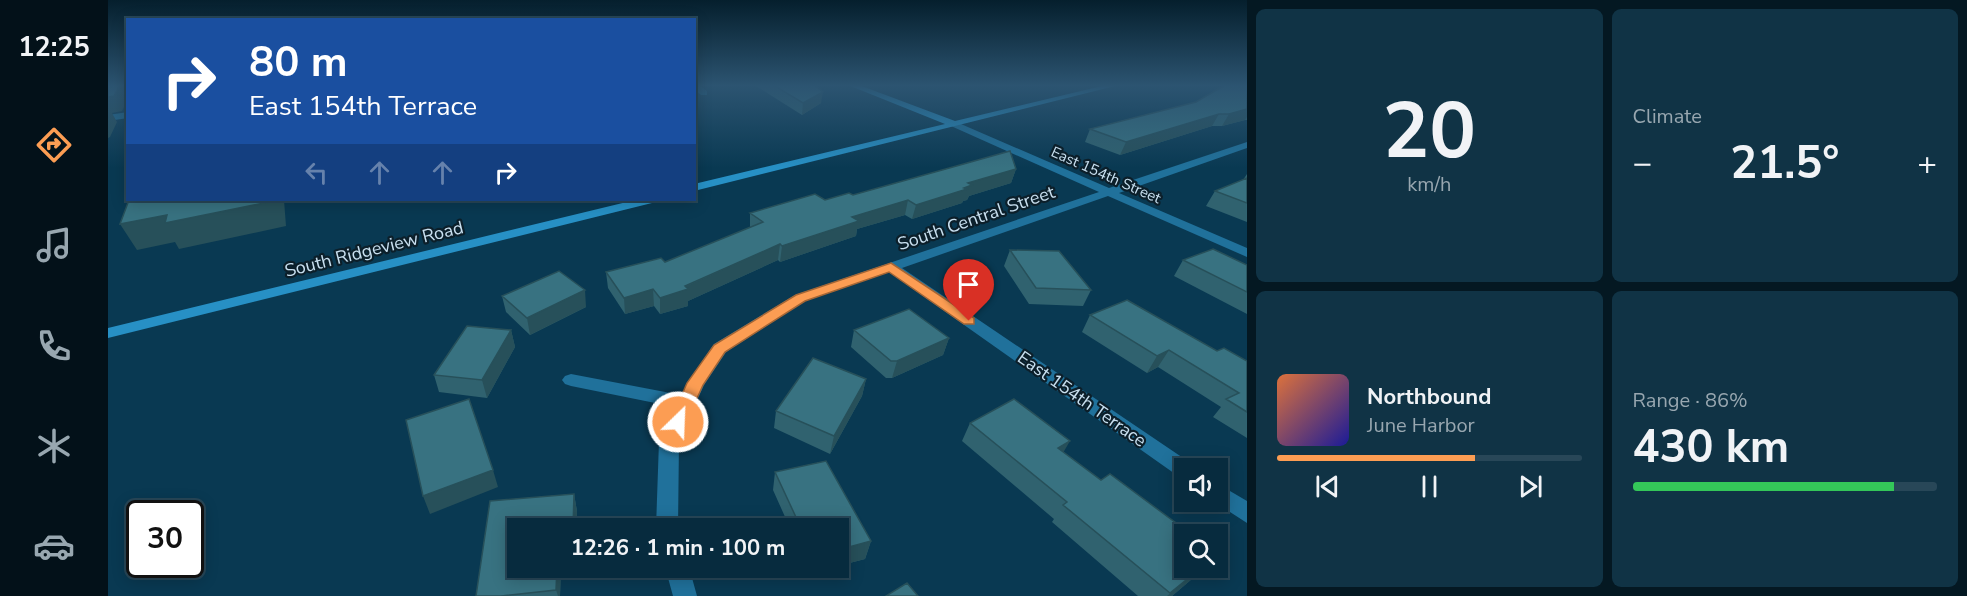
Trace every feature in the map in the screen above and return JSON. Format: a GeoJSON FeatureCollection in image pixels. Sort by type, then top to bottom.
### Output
{"type":"FeatureCollection","features":[{"type":"Feature","properties":{"kind":"main road"},"geometry":{"type":"LineString","coordinates":[[925,113],[954,124]]}},
{"type":"Feature","properties":{"kind":"main road"},"geometry":{"type":"LineString","coordinates":[[696,188],[1000,113]]}},
{"type":"Feature","properties":{"kind":"main road","name":"South Ridgeview Road"},"geometry":{"type":"LineString","coordinates":[[108,333],[644,201]]}},
{"type":"Feature","properties":{"kind":"street"},"geometry":{"type":"LineString","coordinates":[[108,118],[126,115]]}},
{"type":"Feature","properties":{"kind":"street","name":"East 154th Street"},"geometry":{"type":"LineString","coordinates":[[954,124],[1247,253]]}},
{"type":"Feature","properties":{"kind":"street","name":"South Central Street"},"geometry":{"type":"LineString","coordinates":[[667,518],[669,441],[696,383],[720,348],[800,298],[1247,145]]}},
{"type":"Feature","properties":{"kind":"street","name":"East 154th Terrace"},"geometry":{"type":"LineString","coordinates":[[891,267],[1174,462]]}},
{"type":"Feature","properties":{"kind":"street"},"geometry":{"type":"LineString","coordinates":[[571,380],[687,403]]}},
{"type":"Feature","properties":{"kind":"street"},"geometry":{"type":"LineString","coordinates":[[1228,500],[1247,513]]}},
{"type":"Feature","properties":{"kind":"street"},"geometry":{"type":"LineString","coordinates":[[680,578],[684,596]]}},
{"type":"Feature","properties":{"kind":"building"},"geometry":{"type":"Polygon","coordinates":[[[1154,113],[1233,113],[1219,114],[1126,142],[1090,129],[1154,113]]]}},
{"type":"Feature","properties":{"kind":"building"},"geometry":{"type":"Polygon","coordinates":[[[1010,151],[1016,169],[968,183],[972,185],[964,188],[967,189],[916,205],[908,200],[852,217],[859,221],[782,246],[780,244],[685,286],[688,289],[660,298],[653,289],[624,298],[606,272],[661,258],[665,262],[763,222],[750,213],[815,194],[825,200],[849,193],[853,195],[1010,151]]]}},
{"type":"Feature","properties":{"kind":"building"},"geometry":{"type":"Polygon","coordinates":[[[1247,178],[1247,203],[1215,191],[1247,178]]]}},
{"type":"Feature","properties":{"kind":"building"},"geometry":{"type":"Polygon","coordinates":[[[129,201],[274,201],[165,223],[167,215],[120,224],[129,201]]]}},
{"type":"Feature","properties":{"kind":"building"},"geometry":{"type":"Polygon","coordinates":[[[1213,249],[1247,265],[1247,292],[1183,260],[1213,249]]]}},
{"type":"Feature","properties":{"kind":"building"},"geometry":{"type":"Polygon","coordinates":[[[1010,250],[1059,251],[1091,290],[1036,288],[1010,250]]]}},
{"type":"Feature","properties":{"kind":"building"},"geometry":{"type":"Polygon","coordinates":[[[559,271],[585,290],[527,318],[502,296],[559,271]]]}},
{"type":"Feature","properties":{"kind":"building"},"geometry":{"type":"Polygon","coordinates":[[[1127,300],[1217,351],[1224,348],[1247,361],[1247,412],[1226,399],[1239,393],[1169,350],[1157,356],[1090,315],[1127,300]]]}},
{"type":"Feature","properties":{"kind":"building"},"geometry":{"type":"Polygon","coordinates":[[[909,309],[949,338],[897,361],[891,361],[854,330],[909,309]]]}},
{"type":"Feature","properties":{"kind":"building"},"geometry":{"type":"Polygon","coordinates":[[[467,326],[511,330],[482,380],[434,375],[467,326]]]}},
{"type":"Feature","properties":{"kind":"building"},"geometry":{"type":"Polygon","coordinates":[[[813,358],[866,379],[834,436],[776,411],[813,358]]]}},
{"type":"Feature","properties":{"kind":"building"},"geometry":{"type":"Polygon","coordinates":[[[469,399],[493,470],[423,496],[406,420],[469,399]]]}},
{"type":"Feature","properties":{"kind":"building"},"geometry":{"type":"Polygon","coordinates":[[[1014,399],[1070,441],[1058,448],[1101,480],[1110,474],[1178,524],[1174,524],[1174,578],[1188,578],[1170,593],[1063,505],[1067,502],[970,423],[1014,399]]]}},
{"type":"Feature","properties":{"kind":"building"},"geometry":{"type":"Polygon","coordinates":[[[826,461],[871,541],[849,547],[849,518],[796,518],[775,472],[826,461]]]}},
{"type":"Feature","properties":{"kind":"building"},"geometry":{"type":"Polygon","coordinates":[[[574,494],[573,518],[507,518],[507,578],[557,578],[556,590],[501,596],[476,596],[490,501],[574,494]]]}},
{"type":"Feature","properties":{"kind":"building"},"geometry":{"type":"Polygon","coordinates":[[[907,583],[918,596],[886,596],[907,583]]]}},
{"type":"Feature","properties":{"kind":"route"},"geometry":{"type":"LineString","coordinates":[[678,422],[696,383],[720,348],[800,298],[891,267],[969,321]]}}]}
